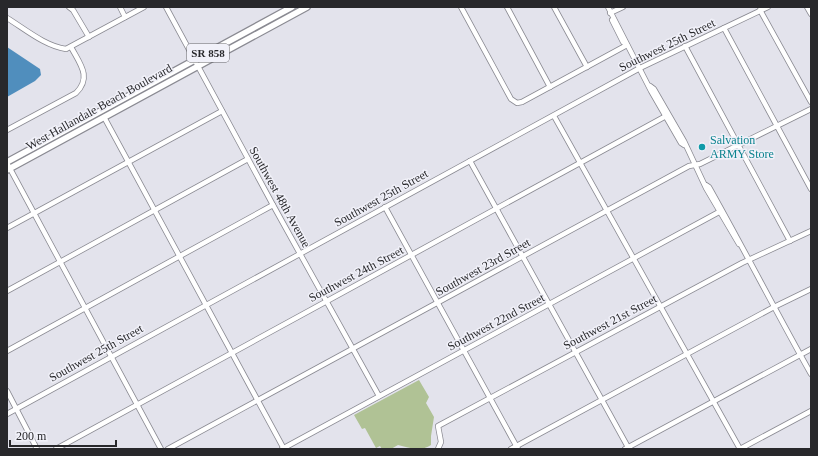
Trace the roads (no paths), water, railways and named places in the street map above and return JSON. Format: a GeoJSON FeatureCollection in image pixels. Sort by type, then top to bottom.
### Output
{"type":"FeatureCollection","features":[{"type":"Feature","properties":{"kind":"main road","name":"West Hallandale Beach Boulevard"},"geometry":{"type":"LineString","coordinates":[[8,166],[104,117],[292,7]]}},
{"type":"Feature","properties":{"kind":"main road","name":"West Hallandale Beach Boulevard"},"geometry":{"type":"LineString","coordinates":[[8,166],[136,92],[307,7]]}},
{"type":"Feature","properties":{"kind":"main road"},"geometry":{"type":"LineString","coordinates":[[104,117],[109,110],[131,98],[136,92]]}},
{"type":"Feature","properties":{"kind":"main road"},"geometry":{"type":"LineString","coordinates":[[73,134],[77,129],[97,118],[100,112]]}},
{"type":"Feature","properties":{"kind":"street"},"geometry":{"type":"LineString","coordinates":[[69,7],[73,10],[89,37]]}},
{"type":"Feature","properties":{"kind":"street"},"geometry":{"type":"LineString","coordinates":[[120,7],[125,17]]}},
{"type":"Feature","properties":{"kind":"street"},"geometry":{"type":"LineString","coordinates":[[7,18],[58,48],[66,49],[144,7]]}},
{"type":"Feature","properties":{"kind":"street","name":"Southwest 48th Avenue"},"geometry":{"type":"LineString","coordinates":[[166,7],[299,254],[327,301],[379,396]]}},
{"type":"Feature","properties":{"kind":"street"},"geometry":{"type":"LineString","coordinates":[[461,7],[511,98],[517,103],[550,87],[627,45]]}},
{"type":"Feature","properties":{"kind":"street"},"geometry":{"type":"LineString","coordinates":[[507,7],[550,87]]}},
{"type":"Feature","properties":{"kind":"street"},"geometry":{"type":"LineString","coordinates":[[554,7],[587,67]]}},
{"type":"Feature","properties":{"kind":"street"},"geometry":{"type":"LineString","coordinates":[[605,7],[610,13]]}},
{"type":"Feature","properties":{"kind":"street"},"geometry":{"type":"LineString","coordinates":[[608,7],[623,42],[627,45],[681,143],[684,145]]}},
{"type":"Feature","properties":{"kind":"street"},"geometry":{"type":"LineString","coordinates":[[610,13],[623,7]]}},
{"type":"Feature","properties":{"kind":"street","name":"Southwest 25th Street"},"geometry":{"type":"LineString","coordinates":[[7,414],[640,68],[768,7]]}},
{"type":"Feature","properties":{"kind":"street"},"geometry":{"type":"LineString","coordinates":[[807,7],[811,14]]}},
{"type":"Feature","properties":{"kind":"street"},"geometry":{"type":"LineString","coordinates":[[760,10],[811,102]]}},
{"type":"Feature","properties":{"kind":"street"},"geometry":{"type":"LineString","coordinates":[[724,28],[811,189]]}},
{"type":"Feature","properties":{"kind":"street"},"geometry":{"type":"LineString","coordinates":[[685,46],[790,241]]}},
{"type":"Feature","properties":{"kind":"street"},"geometry":{"type":"LineString","coordinates":[[7,130],[81,88],[85,79],[84,73],[71,47]]}},
{"type":"Feature","properties":{"kind":"street"},"geometry":{"type":"LineString","coordinates":[[650,86],[654,89],[695,164],[719,212],[740,245],[811,374]]}},
{"type":"Feature","properties":{"kind":"street","name":"Southwest 23rd Street"},"geometry":{"type":"LineString","coordinates":[[168,449],[608,210],[695,164],[701,164],[811,109]]}},
{"type":"Feature","properties":{"kind":"street"},"geometry":{"type":"LineString","coordinates":[[7,228],[222,111]]}},
{"type":"Feature","properties":{"kind":"street"},"geometry":{"type":"LineString","coordinates":[[554,116],[582,162],[740,449],[811,411]]}},
{"type":"Feature","properties":{"kind":"street","name":"Southwest 24th Street"},"geometry":{"type":"LineString","coordinates":[[56,449],[666,116]]}},
{"type":"Feature","properties":{"kind":"street"},"geometry":{"type":"LineString","coordinates":[[104,117],[283,449]]}},
{"type":"Feature","properties":{"kind":"street"},"geometry":{"type":"LineString","coordinates":[[7,291],[248,159]]}},
{"type":"Feature","properties":{"kind":"street"},"geometry":{"type":"LineString","coordinates":[[470,160],[628,448],[811,349]]}},
{"type":"Feature","properties":{"kind":"street"},"geometry":{"type":"LineString","coordinates":[[8,166],[162,449]]}},
{"type":"Feature","properties":{"kind":"street"},"geometry":{"type":"LineString","coordinates":[[706,185],[710,187],[738,238],[740,245]]}},
{"type":"Feature","properties":{"kind":"street"},"geometry":{"type":"LineString","coordinates":[[7,351],[273,206]]}},
{"type":"Feature","properties":{"kind":"street"},"geometry":{"type":"LineString","coordinates":[[385,207],[517,448]]}},
{"type":"Feature","properties":{"kind":"street","name":"Southwest 22nd Street"},"geometry":{"type":"LineString","coordinates":[[283,449],[719,212]]}},
{"type":"Feature","properties":{"kind":"street","name":"Southwest 21st Street"},"geometry":{"type":"LineString","coordinates":[[439,448],[438,426],[748,260],[811,231]]}},
{"type":"Feature","properties":{"kind":"street"},"geometry":{"type":"LineString","coordinates":[[511,449],[517,448],[602,400],[774,307],[811,289]]}},
{"type":"Feature","properties":{"kind":"street"},"geometry":{"type":"LineString","coordinates":[[7,391],[37,449]]}},
{"type":"Feature","properties":{"kind":"water"},"geometry":{"type":"Polygon","coordinates":[[[7,47],[40,69],[41,75],[35,81],[7,97],[7,47]]]}},
{"type":"Feature","properties":{"kind":"place","name":"Salvation ARMY Store"},"geometry":{"type":"Point","coordinates":[702,147]}}]}
